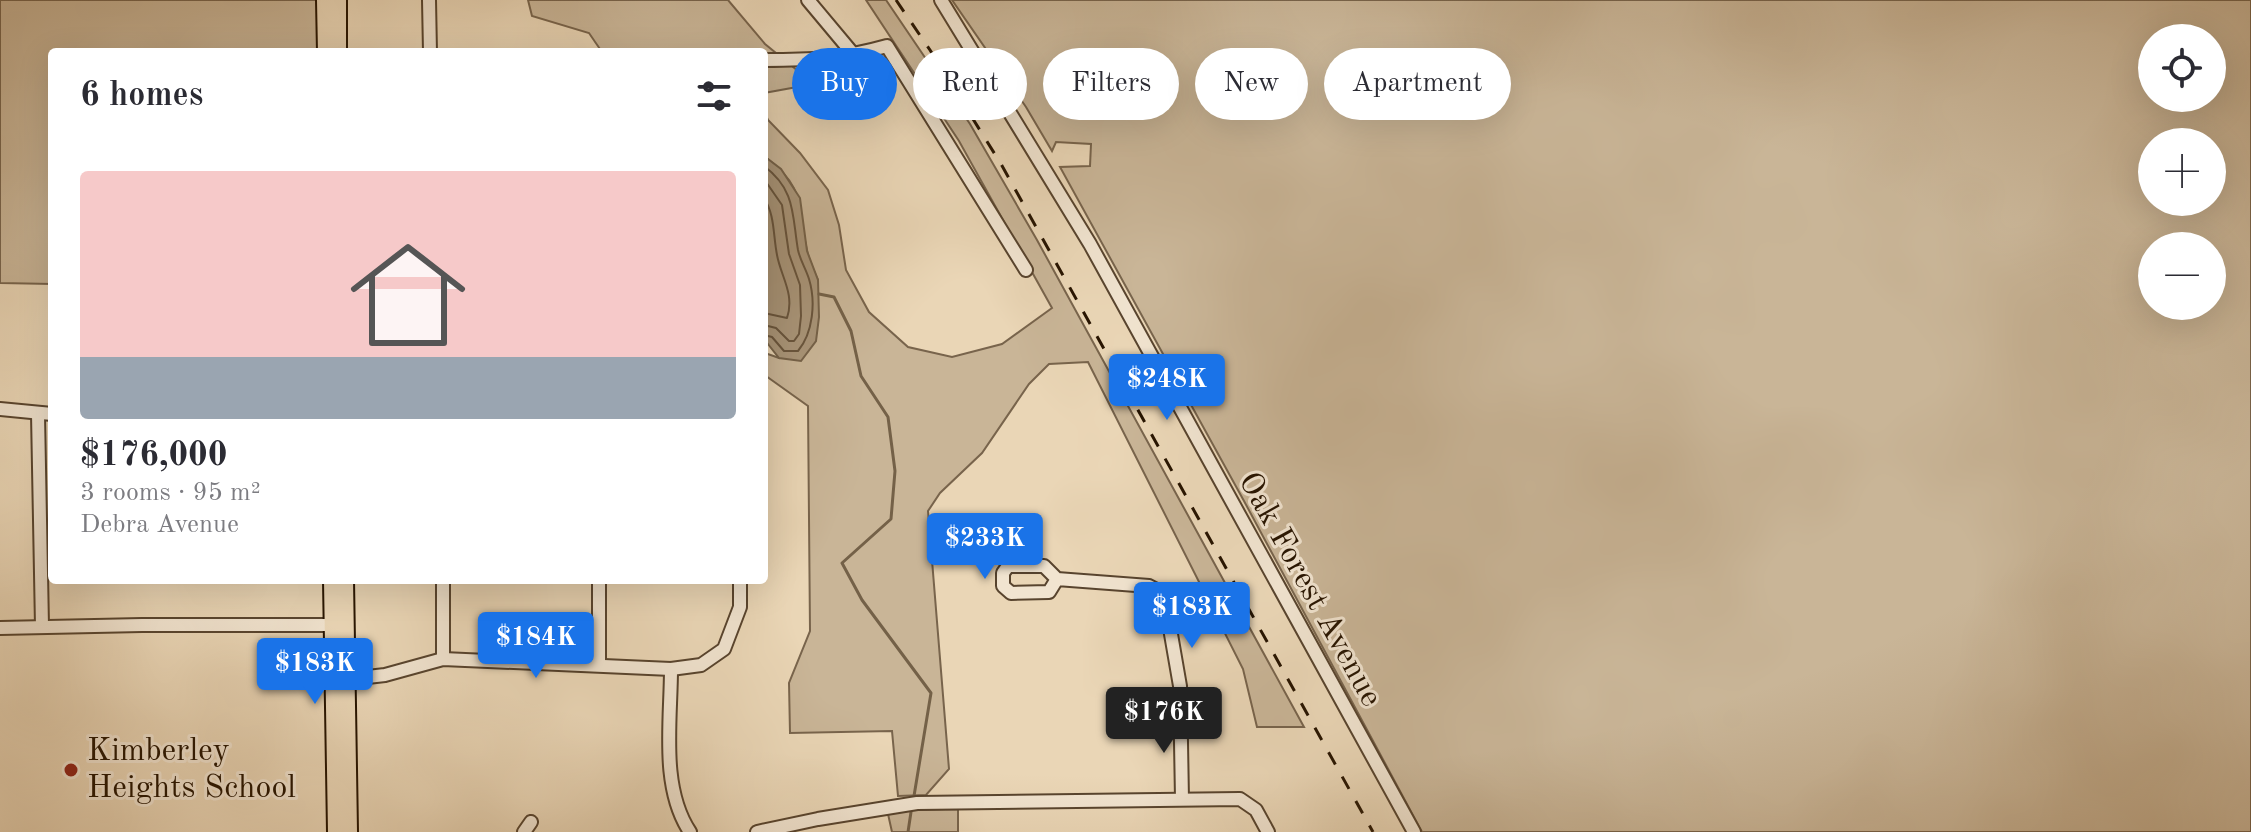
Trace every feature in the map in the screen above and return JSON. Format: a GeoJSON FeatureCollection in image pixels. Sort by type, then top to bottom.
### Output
{"type":"FeatureCollection","features":[{"type":"Feature","properties":{"kind":"main road"},"geometry":{"type":"LineString","coordinates":[[325,0],[326,48]]}},
{"type":"Feature","properties":{"kind":"main road"},"geometry":{"type":"LineString","coordinates":[[338,0],[338,48]]}},
{"type":"Feature","properties":{"kind":"main road"},"geometry":{"type":"LineString","coordinates":[[333,584],[340,625]]}},
{"type":"Feature","properties":{"kind":"main road"},"geometry":{"type":"LineString","coordinates":[[345,584],[340,625],[349,832]]}},
{"type":"Feature","properties":{"kind":"main road"},"geometry":{"type":"LineString","coordinates":[[336,832],[341,680]]}},
{"type":"Feature","properties":{"kind":"street"},"geometry":{"type":"LineString","coordinates":[[429,0],[430,48]]}},
{"type":"Feature","properties":{"kind":"street"},"geometry":{"type":"LineString","coordinates":[[808,0],[848,48]]}},
{"type":"Feature","properties":{"kind":"street","name":"Oak Forest Avenue"},"geometry":{"type":"LineString","coordinates":[[941,0],[1090,244],[1414,832]]}},
{"type":"Feature","properties":{"kind":"street"},"geometry":{"type":"LineString","coordinates":[[768,60],[792,61]]}},
{"type":"Feature","properties":{"kind":"street"},"geometry":{"type":"LineString","coordinates":[[897,62],[1026,270]]}},
{"type":"Feature","properties":{"kind":"street"},"geometry":{"type":"LineString","coordinates":[[0,409],[48,414]]}},
{"type":"Feature","properties":{"kind":"street"},"geometry":{"type":"LineString","coordinates":[[38,414],[42,626]]}},
{"type":"Feature","properties":{"kind":"street"},"geometry":{"type":"LineString","coordinates":[[1057,579],[1149,586],[1164,594],[1180,686],[1182,799]]}},
{"type":"Feature","properties":{"kind":"street"},"geometry":{"type":"LineString","coordinates":[[443,584],[443,659]]}},
{"type":"Feature","properties":{"kind":"street"},"geometry":{"type":"LineString","coordinates":[[599,584],[599,664]]}},
{"type":"Feature","properties":{"kind":"street"},"geometry":{"type":"LineString","coordinates":[[341,680],[385,675],[443,659],[671,669],[701,665],[724,649],[740,607],[740,584]]}},
{"type":"Feature","properties":{"kind":"street"},"geometry":{"type":"LineString","coordinates":[[0,628],[340,625]]}},
{"type":"Feature","properties":{"kind":"street"},"geometry":{"type":"LineString","coordinates":[[671,669],[671,779],[683,821],[690,832]]}},
{"type":"Feature","properties":{"kind":"street"},"geometry":{"type":"LineString","coordinates":[[757,832],[819,825],[917,803],[1240,799],[1256,810],[1268,832]]}},
{"type":"Feature","properties":{"kind":"shaded area"},"geometry":{"type":"Polygon","coordinates":[[[0,0],[321,0],[321,48],[48,48],[48,284],[0,283],[0,0]]]}},
{"type":"Feature","properties":{"kind":"shaded area"},"geometry":{"type":"Polygon","coordinates":[[[528,0],[728,0],[765,44],[792,66],[792,88],[768,92],[768,48],[599,48],[589,33],[532,16],[528,0]]]}},
{"type":"Feature","properties":{"kind":"shaded area"},"geometry":{"type":"Polygon","coordinates":[[[866,0],[886,0],[919,48],[913,48],[913,71],[866,0]]]}},
{"type":"Feature","properties":{"kind":"shaded area"},"geometry":{"type":"Polygon","coordinates":[[[952,0],[2251,0],[2251,832],[1422,832],[1060,167],[1090,166],[1091,144],[1056,142],[1052,151],[1027,109],[1027,48],[985,48],[952,0]]]}},
{"type":"Feature","properties":{"kind":"shaded area"},"geometry":{"type":"Polygon","coordinates":[[[768,120],[800,153],[828,190],[839,225],[846,270],[869,312],[908,347],[952,357],[1002,344],[1052,308],[945,120],[967,120],[970,124],[1037,240],[1304,727],[1257,727],[1243,669],[1088,362],[1049,364],[1029,384],[982,453],[940,493],[928,511],[949,769],[926,795],[898,796],[892,731],[790,733],[789,683],[810,631],[808,406],[768,377],[768,354],[779,358],[818,280],[808,254],[794,188],[768,159],[768,120]]]}},
{"type":"Feature","properties":{"kind":"shaded area"},"geometry":{"type":"Polygon","coordinates":[[[958,809],[958,832],[892,832],[888,814],[908,810],[958,809]]]}},
{"type":"Feature","properties":{"kind":"water"},"geometry":{"type":"Polygon","coordinates":[[[768,159],[781,169],[800,198],[807,251],[818,280],[816,341],[801,361],[779,358],[768,344],[768,159]]]}},
{"type":"Feature","properties":{"kind":"waterway"},"geometry":{"type":"LineString","coordinates":[[819,294],[834,297],[851,331],[861,376],[888,417],[895,471],[891,519],[842,563],[862,600],[931,693],[914,796]]}},
{"type":"Feature","properties":{"kind":"waterway"},"geometry":{"type":"LineString","coordinates":[[908,832],[911,812]]}},
{"type":"Feature","properties":{"kind":"railway"},"geometry":{"type":"LineString","coordinates":[[896,0],[1001,164],[1373,832]]}},
{"type":"Feature","properties":{"kind":"place","name":"Kimberley Heights School"},"geometry":{"type":"Point","coordinates":[71,770]}}]}
